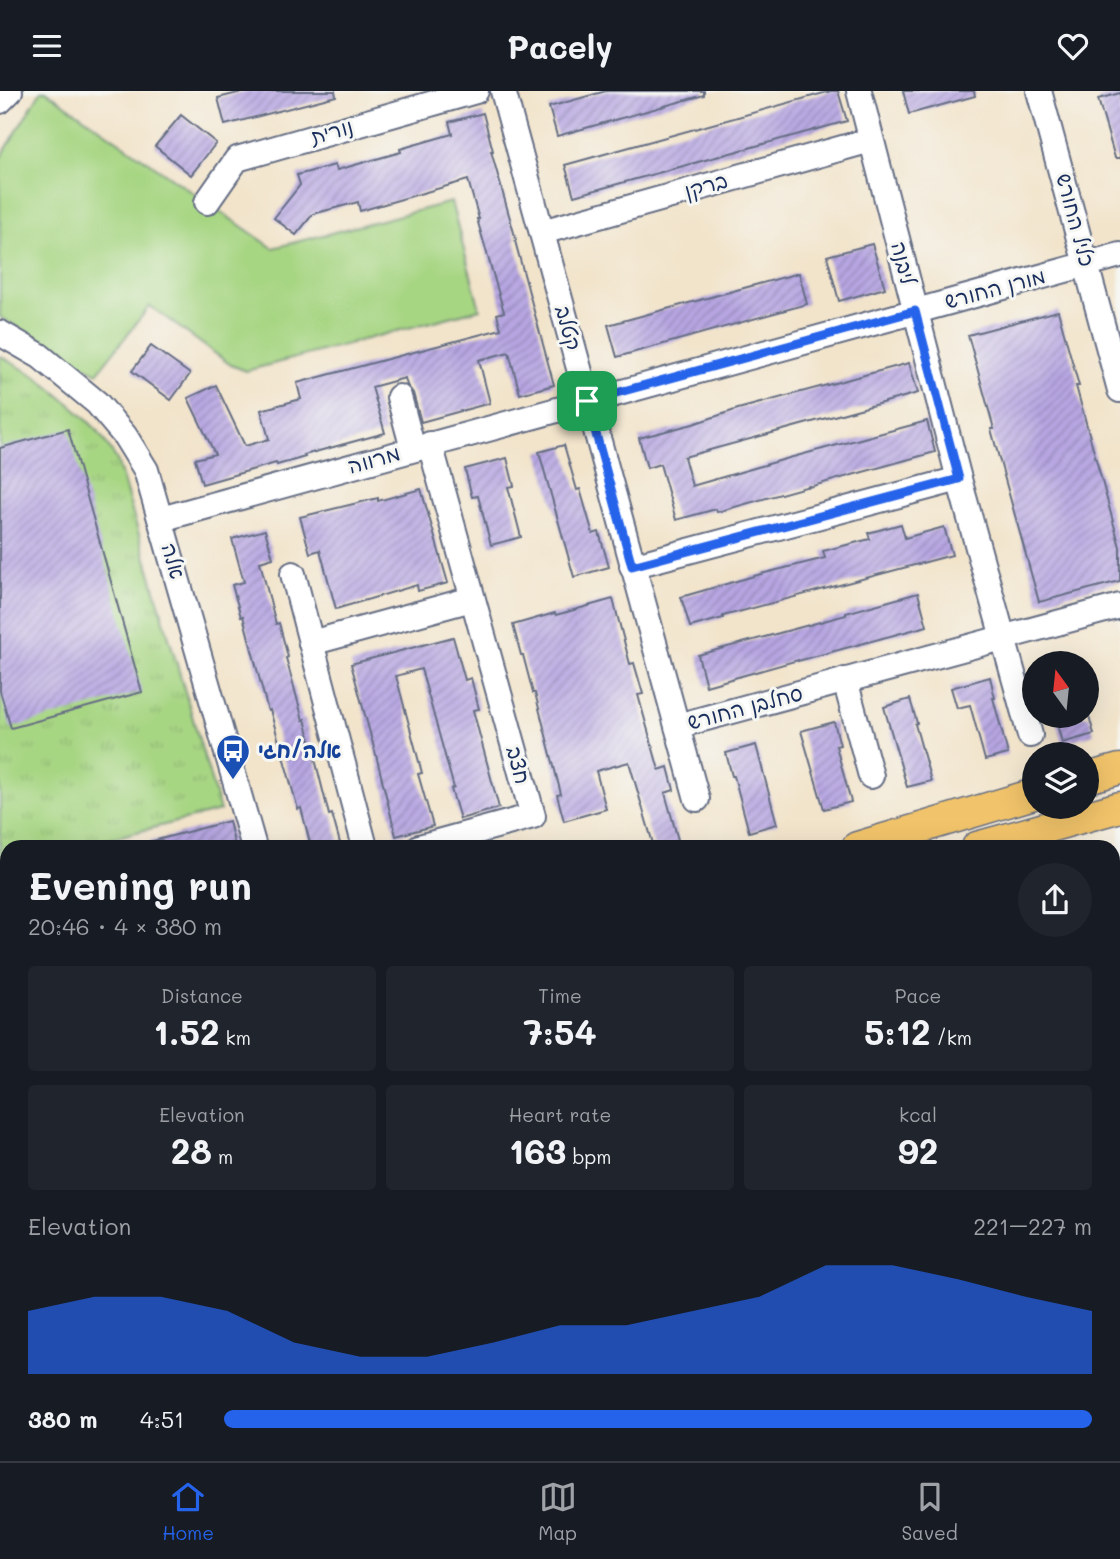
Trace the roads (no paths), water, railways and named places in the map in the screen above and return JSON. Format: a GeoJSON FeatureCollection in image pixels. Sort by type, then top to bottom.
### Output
{"type":"FeatureCollection","features":[{"type":"Feature","properties":{"kind":"main road"},"geometry":{"type":"LineString","coordinates":[[1099,775],[1120,769]]}},
{"type":"Feature","properties":{"kind":"main road"},"geometry":{"type":"LineString","coordinates":[[880,840],[1022,798]]}},
{"type":"Feature","properties":{"kind":"main road"},"geometry":{"type":"LineString","coordinates":[[1002,840],[1120,807]]}},
{"type":"Feature","properties":{"kind":"street"},"geometry":{"type":"LineString","coordinates":[[0,101],[10,91]]}},
{"type":"Feature","properties":{"kind":"street","name":"נורית"},"geometry":{"type":"LineString","coordinates":[[207,202],[237,159],[476,91]]}},
{"type":"Feature","properties":{"kind":"street","name":"קטלב"},"geometry":{"type":"LineString","coordinates":[[503,91],[677,726]]}},
{"type":"Feature","properties":{"kind":"street","name":"ליבנה"},"geometry":{"type":"LineString","coordinates":[[859,91],[1003,638]]}},
{"type":"Feature","properties":{"kind":"street","name":"כליל החורש"},"geometry":{"type":"LineString","coordinates":[[1039,91],[1120,390]]}},
{"type":"Feature","properties":{"kind":"street","name":"ברקן"},"geometry":{"type":"LineString","coordinates":[[542,232],[871,140]]}},
{"type":"Feature","properties":{"kind":"street","name":"מורן החורש"},"geometry":{"type":"LineString","coordinates":[[587,401],[1120,255]]}},
{"type":"Feature","properties":{"kind":"street","name":"אלה"},"geometry":{"type":"LineString","coordinates":[[0,333],[40,356],[80,387],[125,436],[146,470],[252,840]]}},
{"type":"Feature","properties":{"kind":"street","name":"חצב"},"geometry":{"type":"LineString","coordinates":[[399,397],[421,447],[472,599],[533,816],[445,840]]}},
{"type":"Feature","properties":{"kind":"street","name":"מרווה"},"geometry":{"type":"LineString","coordinates":[[161,519],[587,401]]}},
{"type":"Feature","properties":{"kind":"street"},"geometry":{"type":"LineString","coordinates":[[632,566],[959,479]]}},
{"type":"Feature","properties":{"kind":"street"},"geometry":{"type":"LineString","coordinates":[[293,574],[363,840]]}},
{"type":"Feature","properties":{"kind":"street"},"geometry":{"type":"LineString","coordinates":[[312,643],[472,599]]}},
{"type":"Feature","properties":{"kind":"street","name":"סחלבן החורש"},"geometry":{"type":"LineString","coordinates":[[697,799],[677,726],[1120,606]]}},
{"type":"Feature","properties":{"kind":"street"},"geometry":{"type":"LineString","coordinates":[[1003,638],[1030,735]]}},
{"type":"Feature","properties":{"kind":"street"},"geometry":{"type":"LineString","coordinates":[[845,680],[871,776]]}},
{"type":"Feature","properties":{"kind":"place","name":"אלה/חגי"},"geometry":{"type":"Point","coordinates":[233,781]}}]}
